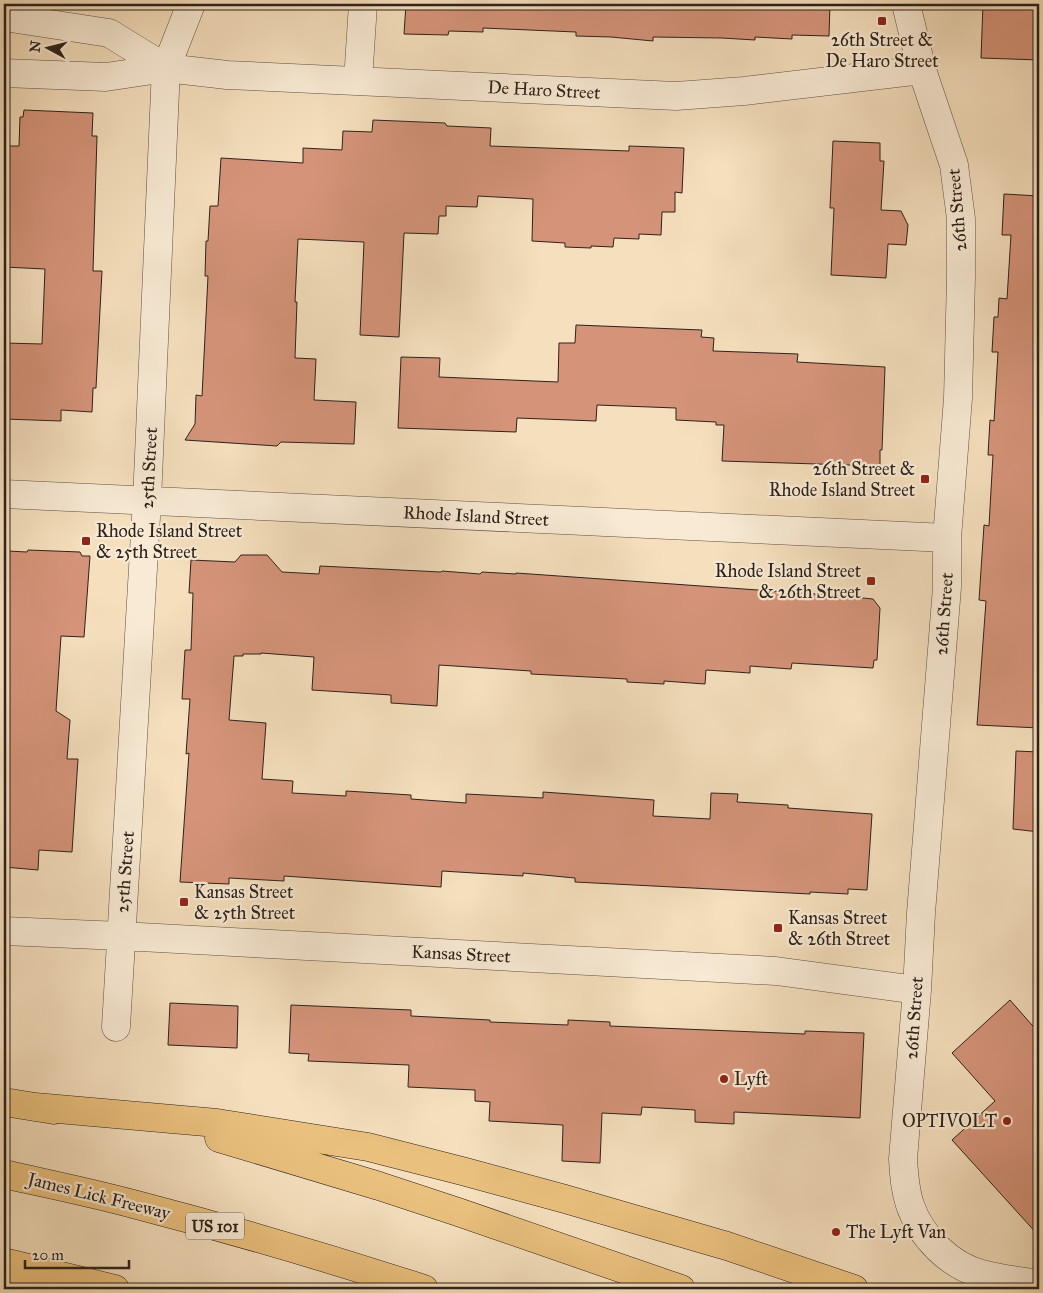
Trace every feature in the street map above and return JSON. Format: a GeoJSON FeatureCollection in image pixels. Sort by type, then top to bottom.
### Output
{"type":"FeatureCollection","features":[{"type":"Feature","properties":{"kind":"highway"},"geometry":{"type":"LineString","coordinates":[[4,1102],[208,1134],[379,1186],[681,1289]]}},
{"type":"Feature","properties":{"kind":"highway"},"geometry":{"type":"LineString","coordinates":[[36,1107],[217,1123],[368,1147],[575,1201],[727,1246],[854,1289]]}},
{"type":"Feature","properties":{"kind":"highway","name":"James Lick Freeway"},"geometry":{"type":"LineString","coordinates":[[4,1174],[135,1204],[357,1267],[424,1289]]}},
{"type":"Feature","properties":{"kind":"highway"},"geometry":{"type":"LineString","coordinates":[[4,1262],[115,1289]]}},
{"type":"Feature","properties":{"kind":"highway"},"geometry":{"type":"LineString","coordinates":[[4,1275],[27,1289]]}},
{"type":"Feature","properties":{"kind":"street","name":"25th Street"},"geometry":{"type":"LineString","coordinates":[[116,1027],[147,500],[166,68],[191,4]]}},
{"type":"Feature","properties":{"kind":"street"},"geometry":{"type":"LineString","coordinates":[[358,81],[363,4]]}},
{"type":"Feature","properties":{"kind":"street","name":"26th Street"},"geometry":{"type":"LineString","coordinates":[[906,4],[922,70],[954,165],[961,219],[961,277],[958,398],[917,990],[903,1160],[905,1183],[910,1206],[921,1228],[939,1250],[957,1264],[981,1274],[1039,1284]]}},
{"type":"Feature","properties":{"kind":"street","name":"De Haro Street"},"geometry":{"type":"LineString","coordinates":[[4,17],[109,32],[166,68]]}},
{"type":"Feature","properties":{"kind":"street","name":"De Haro Street"},"geometry":{"type":"LineString","coordinates":[[4,73],[106,77],[166,68],[227,75],[676,96],[744,91],[922,70]]}},
{"type":"Feature","properties":{"kind":"street","name":"Rhode Island Street"},"geometry":{"type":"LineString","coordinates":[[4,494],[947,538]]}},
{"type":"Feature","properties":{"kind":"street","name":"Kansas Street"},"geometry":{"type":"LineString","coordinates":[[4,931],[776,971],[917,990]]}},
{"type":"Feature","properties":{"kind":"building"},"geometry":{"type":"Polygon","coordinates":[[[406,4],[830,4],[829,36],[792,35],[792,39],[755,37],[755,40],[653,37],[653,41],[576,36],[576,32],[483,28],[483,32],[449,31],[448,35],[404,34],[406,4]]]}},
{"type":"Feature","properties":{"kind":"building"},"geometry":{"type":"Polygon","coordinates":[[[983,4],[1039,4],[1039,60],[981,58],[983,4]]]}},
{"type":"Feature","properties":{"kind":"building"},"geometry":{"type":"Polygon","coordinates":[[[24,110],[93,113],[92,136],[97,136],[93,271],[102,271],[96,388],[93,388],[92,412],[61,410],[61,421],[4,419],[4,343],[42,344],[45,269],[4,267],[4,146],[19,146],[20,117],[23,117],[24,110]]]}},
{"type":"Feature","properties":{"kind":"building"},"geometry":{"type":"Polygon","coordinates":[[[373,120],[445,123],[447,126],[491,128],[490,146],[629,151],[629,146],[684,148],[682,193],[675,192],[675,212],[662,212],[661,235],[639,234],[639,239],[614,238],[613,247],[565,247],[565,243],[532,241],[533,199],[478,196],[477,207],[446,206],[446,216],[439,216],[438,234],[404,233],[399,337],[360,335],[364,242],[298,239],[295,358],[316,359],[314,400],[356,402],[354,444],[281,442],[277,446],[185,440],[195,424],[196,395],[202,396],[208,276],[205,276],[206,241],[208,241],[210,206],[218,206],[221,158],[303,163],[303,148],[342,150],[343,131],[372,132],[373,120]]]}},
{"type":"Feature","properties":{"kind":"building"},"geometry":{"type":"Polygon","coordinates":[[[833,141],[880,143],[880,161],[884,161],[881,210],[901,211],[908,225],[906,245],[888,244],[886,278],[831,275],[834,208],[830,208],[833,141]]]}},
{"type":"Feature","properties":{"kind":"building"},"geometry":{"type":"Polygon","coordinates":[[[1004,194],[1039,196],[1039,728],[977,725],[986,601],[979,600],[984,525],[989,526],[993,455],[988,455],[990,420],[994,421],[998,352],[992,352],[994,317],[998,317],[999,298],[1007,299],[1011,235],[1002,235],[1004,194]]]}},
{"type":"Feature","properties":{"kind":"building"},"geometry":{"type":"Polygon","coordinates":[[[576,325],[702,330],[701,337],[714,338],[713,351],[798,354],[797,362],[885,367],[880,466],[722,461],[724,425],[716,425],[716,422],[676,420],[676,408],[597,405],[596,421],[517,418],[516,432],[398,428],[401,357],[440,358],[439,377],[558,382],[559,343],[575,343],[576,325]]]}},
{"type":"Feature","properties":{"kind":"building"},"geometry":{"type":"Polygon","coordinates":[[[28,550],[80,552],[82,556],[90,556],[84,637],[61,636],[56,711],[70,720],[67,759],[78,759],[72,852],[39,850],[38,870],[4,867],[4,556],[7,556],[7,551],[27,552],[28,550]]]}},
{"type":"Feature","properties":{"kind":"building"},"geometry":{"type":"Polygon","coordinates":[[[241,555],[267,555],[282,572],[319,574],[320,566],[480,574],[482,572],[516,573],[873,599],[880,608],[877,660],[874,660],[873,668],[792,663],[791,669],[750,666],[750,673],[706,670],[705,684],[664,681],[664,684],[627,682],[627,679],[531,674],[531,671],[439,665],[437,706],[391,703],[391,695],[312,690],[314,657],[261,653],[243,654],[243,656],[234,656],[229,720],[266,723],[262,779],[293,781],[292,793],[346,796],[346,791],[411,795],[411,799],[466,803],[466,794],[543,798],[543,792],[654,800],[653,816],[710,819],[711,793],[738,794],[737,802],[788,805],[788,808],[872,814],[867,890],[848,889],[848,894],[810,892],[810,894],[575,882],[575,878],[523,873],[523,876],[442,871],[441,887],[284,876],[284,881],[229,878],[229,884],[180,882],[189,753],[186,754],[190,699],[182,699],[185,650],[191,650],[193,593],[189,593],[191,560],[235,562],[241,555]]]}},
{"type":"Feature","properties":{"kind":"building"},"geometry":{"type":"Polygon","coordinates":[[[1016,751],[1039,752],[1039,832],[1013,829],[1016,751]]]}},
{"type":"Feature","properties":{"kind":"building","name":"OPTIVOLT"},"geometry":{"type":"Polygon","coordinates":[[[1010,1000],[1039,1033],[1039,1236],[952,1140],[995,1101],[952,1053],[1010,1000]]]}},
{"type":"Feature","properties":{"kind":"building"},"geometry":{"type":"Polygon","coordinates":[[[170,1003],[238,1006],[237,1048],[168,1045],[170,1003]]]}},
{"type":"Feature","properties":{"kind":"building"},"geometry":{"type":"Polygon","coordinates":[[[291,1005],[411,1010],[411,1016],[490,1020],[490,1022],[568,1025],[568,1020],[610,1022],[610,1026],[805,1034],[805,1031],[864,1033],[860,1118],[734,1112],[734,1124],[695,1122],[695,1110],[642,1107],[641,1115],[602,1113],[600,1163],[562,1161],[563,1125],[489,1121],[490,1102],[475,1101],[475,1090],[408,1087],[409,1065],[308,1061],[309,1054],[289,1053],[291,1005]]]}},
{"type":"Feature","properties":{"kind":"place","name":"26th Street & De Haro Street"},"geometry":{"type":"Point","coordinates":[882,21]}},
{"type":"Feature","properties":{"kind":"place","name":"26th Street & Rhode Island Street"},"geometry":{"type":"Point","coordinates":[925,479]}},
{"type":"Feature","properties":{"kind":"place","name":"Rhode Island Street & 25th Street"},"geometry":{"type":"Point","coordinates":[86,541]}},
{"type":"Feature","properties":{"kind":"place","name":"Rhode Island Street & 26th Street"},"geometry":{"type":"Point","coordinates":[871,581]}},
{"type":"Feature","properties":{"kind":"place","name":"Kansas Street & 25th Street"},"geometry":{"type":"Point","coordinates":[184,902]}},
{"type":"Feature","properties":{"kind":"place","name":"Kansas Street & 26th Street"},"geometry":{"type":"Point","coordinates":[778,928]}},
{"type":"Feature","properties":{"kind":"place","name":"Lyft"},"geometry":{"type":"Point","coordinates":[724,1079]}},
{"type":"Feature","properties":{"kind":"place","name":"OPTIVOLT"},"geometry":{"type":"Point","coordinates":[1007,1121]}},
{"type":"Feature","properties":{"kind":"place","name":"The Lyft Van"},"geometry":{"type":"Point","coordinates":[836,1232]}}]}
